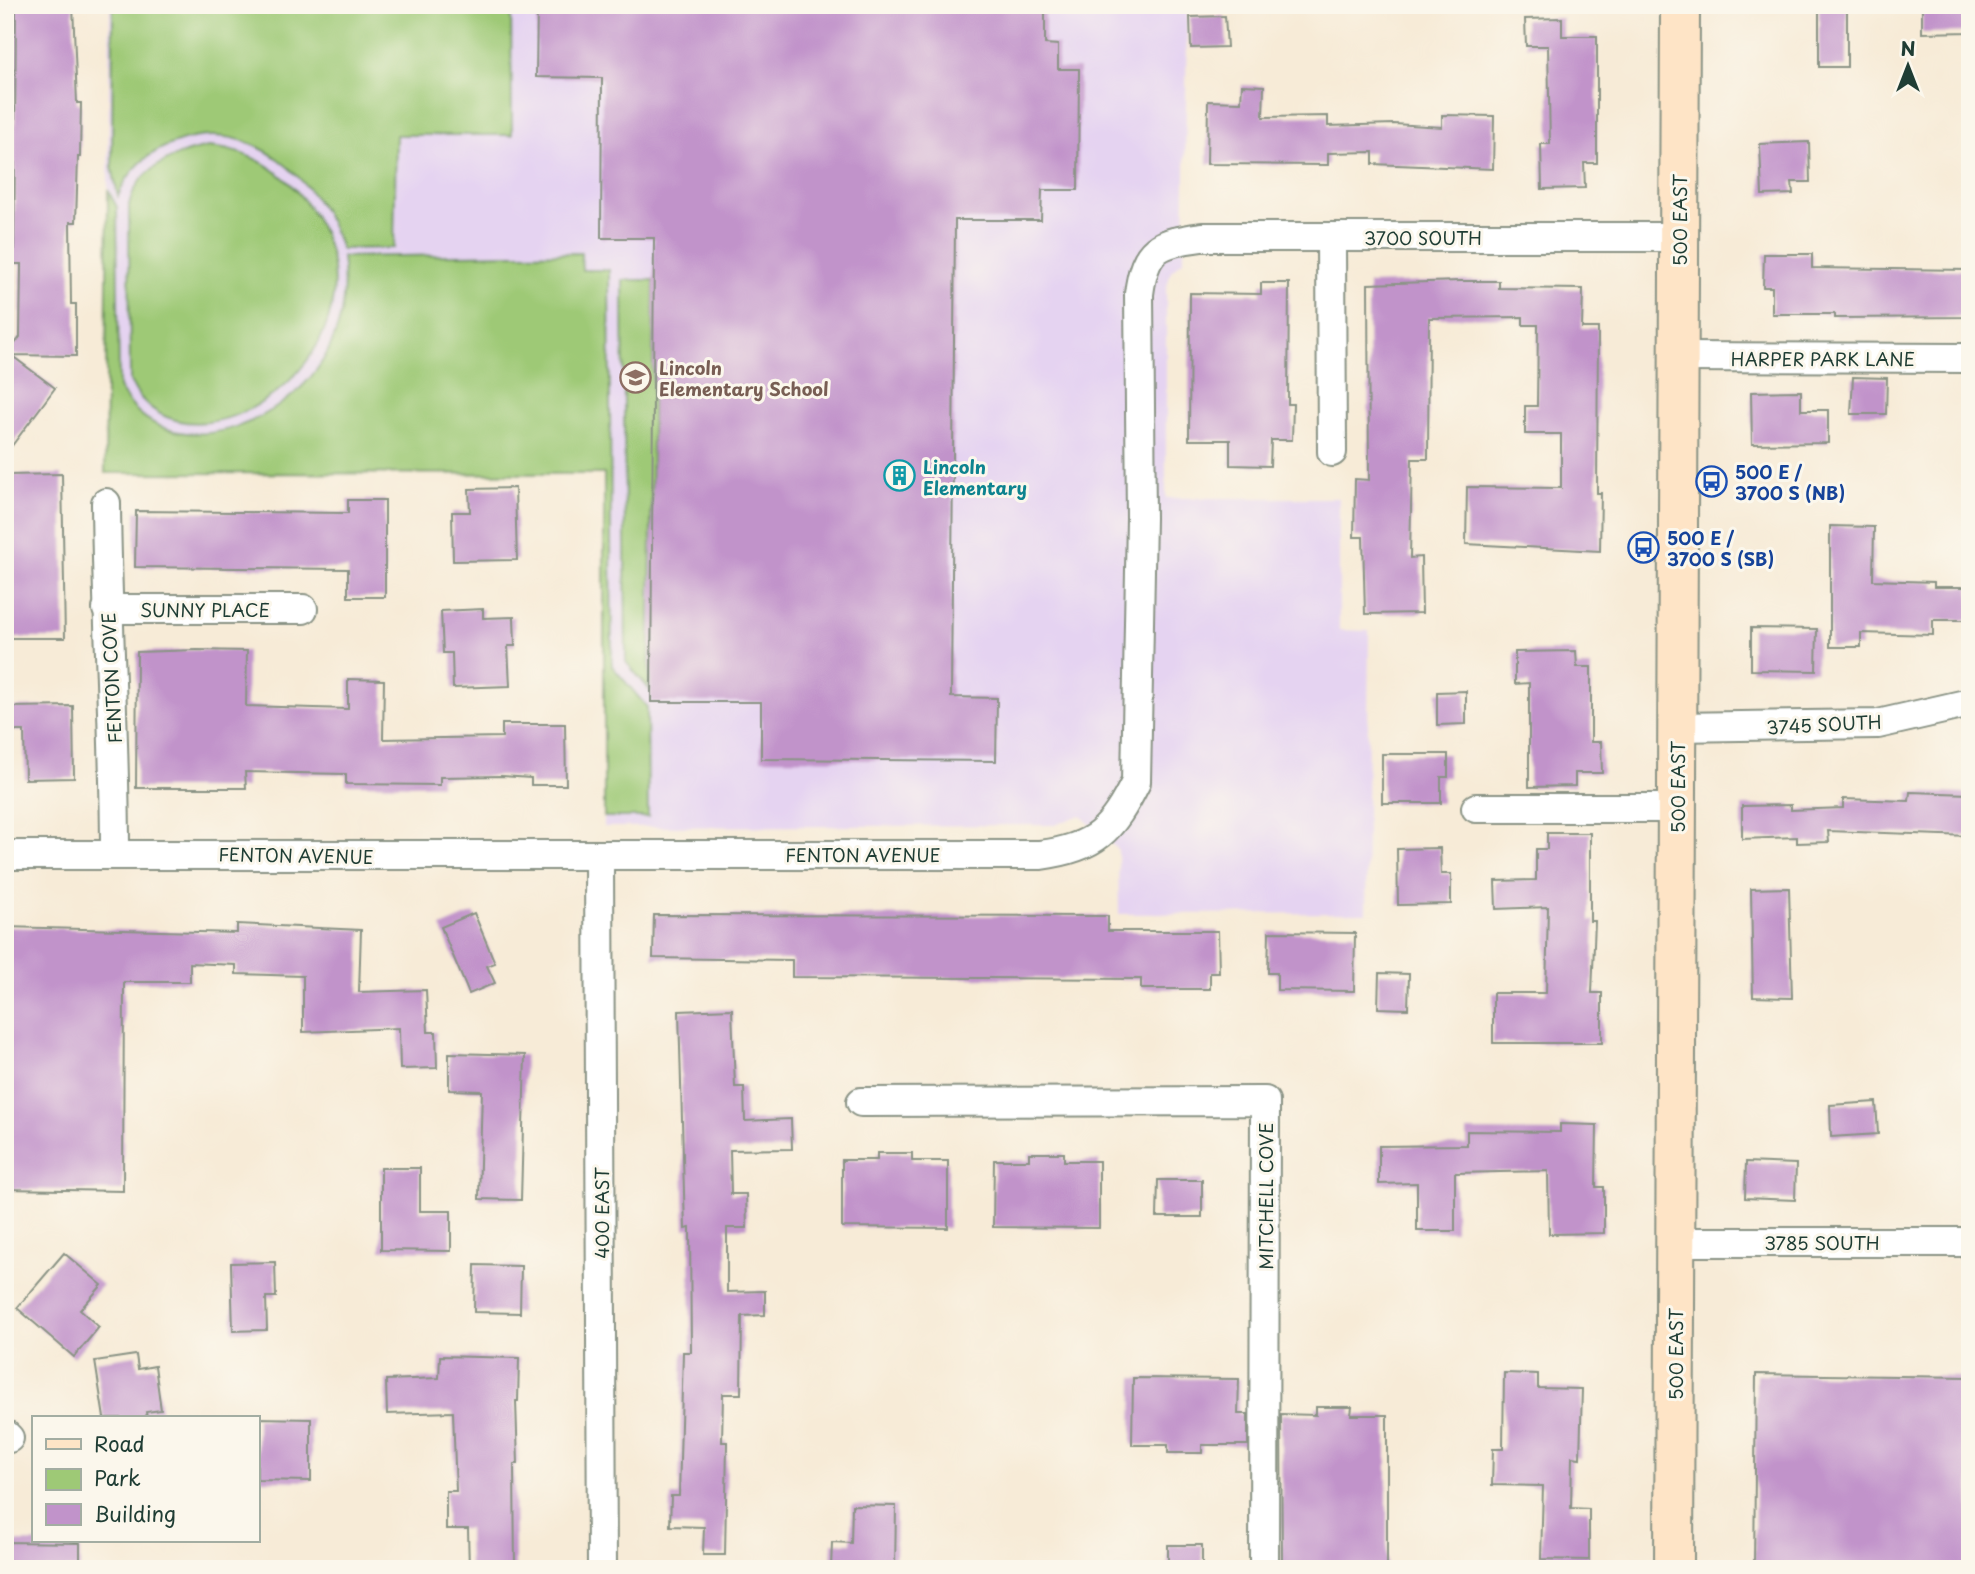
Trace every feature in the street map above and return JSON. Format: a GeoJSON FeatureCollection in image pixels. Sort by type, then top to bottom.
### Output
{"type":"FeatureCollection","features":[{"type":"Feature","properties":{"kind":"street","name":"500 EAST"},"geometry":{"type":"LineString","coordinates":[[1674,1569],[1680,5]]}},
{"type":"Feature","properties":{"kind":"street","name":"3700 SOUTH"},"geometry":{"type":"LineString","coordinates":[[1167,242],[1202,237],[1679,237]]}},
{"type":"Feature","properties":{"kind":"street"},"geometry":{"type":"LineString","coordinates":[[1331,237],[1332,452]]}},
{"type":"Feature","properties":{"kind":"street","name":"FENTON AVENUE"},"geometry":{"type":"LineString","coordinates":[[5,855],[1040,855],[1068,851],[1093,840],[1118,819],[1136,782],[1139,741],[1139,294],[1142,270],[1155,251],[1167,242]]}},
{"type":"Feature","properties":{"kind":"street","name":"HARPER PARK LANE"},"geometry":{"type":"LineString","coordinates":[[1679,358],[1967,358]]}},
{"type":"Feature","properties":{"kind":"street","name":"FENTON COVE"},"geometry":{"type":"LineString","coordinates":[[106,503],[107,609],[115,735],[115,853]]}},
{"type":"Feature","properties":{"kind":"street","name":"SUNNY PLACE"},"geometry":{"type":"LineString","coordinates":[[107,609],[303,609]]}},
{"type":"Feature","properties":{"kind":"street","name":"3745 SOUTH"},"geometry":{"type":"LineString","coordinates":[[1677,727],[1878,724],[1970,703]]}},
{"type":"Feature","properties":{"kind":"street"},"geometry":{"type":"LineString","coordinates":[[1476,808],[1677,808]]}},
{"type":"Feature","properties":{"kind":"street","name":"400 EAST"},"geometry":{"type":"LineString","coordinates":[[599,857],[602,1569]]}},
{"type":"Feature","properties":{"kind":"street","name":"MITCHELL COVE"},"geometry":{"type":"LineString","coordinates":[[862,1102],[1265,1101],[1264,1569]]}},
{"type":"Feature","properties":{"kind":"street","name":"3785 SOUTH"},"geometry":{"type":"LineString","coordinates":[[1675,1242],[1970,1242]]}},
{"type":"Feature","properties":{"kind":"shaded area","name":"Lincoln Elementary School"},"geometry":{"type":"Polygon","coordinates":[[[110,5],[1252,5],[1187,9],[1184,260],[1171,271],[1166,290],[1166,498],[1339,498],[1339,630],[1369,631],[1366,913],[1119,914],[1118,850],[1080,815],[1055,825],[604,827],[604,474],[105,473],[110,5]]]}},
{"type":"Feature","properties":{"kind":"green space"},"geometry":{"type":"Polygon","coordinates":[[[113,5],[511,5],[512,135],[396,135],[394,248],[341,249],[316,199],[299,177],[278,159],[255,146],[230,138],[203,136],[156,151],[134,170],[118,196],[112,167],[113,5]]]}},
{"type":"Feature","properties":{"kind":"green space"},"geometry":{"type":"Polygon","coordinates":[[[208,147],[236,152],[261,162],[284,178],[303,199],[330,254],[332,306],[313,352],[280,389],[239,414],[197,423],[158,413],[130,381],[129,205],[133,192],[149,172],[170,159],[208,147]]]}},
{"type":"Feature","properties":{"kind":"green space"},"geometry":{"type":"Polygon","coordinates":[[[108,190],[117,207],[119,387],[140,414],[166,429],[196,434],[228,429],[258,418],[287,400],[311,377],[328,351],[337,329],[344,281],[342,257],[581,253],[582,270],[609,270],[612,666],[647,707],[648,817],[604,817],[604,474],[105,473],[108,190]]]}},
{"type":"Feature","properties":{"kind":"green space"},"geometry":{"type":"Polygon","coordinates":[[[623,280],[654,280],[649,689],[626,662],[623,280]]]}},
{"type":"Feature","properties":{"kind":"building"},"geometry":{"type":"Polygon","coordinates":[[[16,5],[73,5],[77,103],[81,103],[76,222],[70,222],[71,304],[76,304],[76,356],[11,355],[55,388],[5,455],[5,351],[8,353],[20,337],[21,264],[14,264],[16,5]]]}},
{"type":"Feature","properties":{"kind":"building","name":"Lincoln Elementary"},"geometry":{"type":"Polygon","coordinates":[[[537,5],[1045,5],[1045,44],[1058,45],[1058,69],[1079,69],[1078,190],[1042,190],[1041,220],[955,220],[951,697],[997,698],[996,761],[761,759],[761,702],[651,702],[654,238],[601,238],[602,78],[536,77],[537,5]]]}},
{"type":"Feature","properties":{"kind":"building"},"geometry":{"type":"Polygon","coordinates":[[[1819,5],[1847,5],[1847,67],[1819,67],[1819,5]]]}},
{"type":"Feature","properties":{"kind":"building"},"geometry":{"type":"Polygon","coordinates":[[[1922,5],[1970,5],[1970,32],[1922,33],[1922,5]]]}},
{"type":"Feature","properties":{"kind":"building"},"geometry":{"type":"Polygon","coordinates":[[[1225,16],[1227,47],[1191,48],[1190,17],[1225,16]]]}},
{"type":"Feature","properties":{"kind":"building"},"geometry":{"type":"Polygon","coordinates":[[[1562,18],[1562,36],[1597,36],[1597,163],[1584,163],[1585,188],[1542,189],[1541,144],[1550,144],[1548,46],[1526,46],[1525,19],[1562,18]]]}},
{"type":"Feature","properties":{"kind":"building"},"geometry":{"type":"Polygon","coordinates":[[[1242,85],[1264,86],[1263,117],[1328,116],[1328,126],[1394,124],[1442,127],[1442,115],[1494,116],[1493,169],[1373,164],[1373,152],[1328,153],[1328,165],[1207,164],[1208,101],[1241,102],[1242,85]]]}},
{"type":"Feature","properties":{"kind":"building"},"geometry":{"type":"Polygon","coordinates":[[[1809,142],[1810,182],[1792,182],[1793,194],[1762,195],[1760,144],[1809,142]]]}},
{"type":"Feature","properties":{"kind":"building"},"geometry":{"type":"Polygon","coordinates":[[[1764,254],[1812,254],[1812,268],[1970,270],[1970,317],[1835,318],[1835,314],[1772,314],[1772,287],[1763,287],[1764,254]]]}},
{"type":"Feature","properties":{"kind":"building"},"geometry":{"type":"Polygon","coordinates":[[[1499,281],[1499,288],[1583,289],[1582,328],[1598,328],[1597,493],[1601,493],[1600,551],[1466,544],[1467,487],[1561,488],[1561,434],[1525,434],[1525,406],[1537,406],[1538,325],[1523,325],[1523,317],[1429,318],[1428,459],[1412,459],[1410,558],[1421,557],[1422,613],[1365,614],[1363,537],[1354,537],[1355,479],[1369,480],[1368,284],[1499,281]]]}},
{"type":"Feature","properties":{"kind":"building"},"geometry":{"type":"Polygon","coordinates":[[[1261,283],[1289,283],[1288,404],[1293,404],[1292,440],[1271,440],[1270,466],[1230,465],[1230,440],[1189,440],[1190,293],[1261,294],[1261,283]]]}},
{"type":"Feature","properties":{"kind":"building"},"geometry":{"type":"Polygon","coordinates":[[[1853,377],[1887,378],[1886,414],[1851,414],[1853,377]]]}},
{"type":"Feature","properties":{"kind":"building"},"geometry":{"type":"Polygon","coordinates":[[[1801,391],[1801,410],[1828,410],[1828,443],[1752,444],[1751,392],[1801,391]]]}},
{"type":"Feature","properties":{"kind":"building"},"geometry":{"type":"Polygon","coordinates":[[[62,474],[65,638],[8,638],[7,475],[62,474]]]}},
{"type":"Feature","properties":{"kind":"building"},"geometry":{"type":"Polygon","coordinates":[[[515,488],[517,560],[453,561],[452,512],[470,512],[469,489],[515,488]]]}},
{"type":"Feature","properties":{"kind":"building"},"geometry":{"type":"Polygon","coordinates":[[[348,500],[385,500],[385,597],[348,597],[348,569],[135,567],[136,511],[348,513],[348,500]]]}},
{"type":"Feature","properties":{"kind":"building"},"geometry":{"type":"Polygon","coordinates":[[[1830,526],[1874,527],[1873,580],[1934,582],[1934,587],[1970,587],[1970,620],[1933,620],[1933,635],[1861,633],[1861,647],[1830,647],[1830,526]]]}},
{"type":"Feature","properties":{"kind":"building"},"geometry":{"type":"Polygon","coordinates":[[[483,609],[483,618],[514,617],[515,646],[508,646],[510,686],[453,688],[452,653],[443,653],[441,611],[483,609]]]}},
{"type":"Feature","properties":{"kind":"building"},"geometry":{"type":"Polygon","coordinates":[[[1751,628],[1817,629],[1816,671],[1751,670],[1751,628]]]}},
{"type":"Feature","properties":{"kind":"building"},"geometry":{"type":"Polygon","coordinates":[[[247,651],[246,706],[348,709],[348,679],[384,680],[383,739],[502,737],[502,724],[565,724],[566,785],[531,785],[531,778],[502,776],[440,777],[440,785],[346,784],[346,774],[245,772],[246,788],[136,788],[137,652],[247,651]]]}},
{"type":"Feature","properties":{"kind":"building"},"geometry":{"type":"Polygon","coordinates":[[[1576,651],[1577,667],[1591,667],[1591,742],[1601,742],[1602,773],[1575,773],[1575,786],[1529,787],[1529,683],[1515,684],[1515,652],[1576,651]]]}},
{"type":"Feature","properties":{"kind":"building"},"geometry":{"type":"Polygon","coordinates":[[[1466,691],[1466,724],[1437,725],[1437,692],[1466,691]]]}},
{"type":"Feature","properties":{"kind":"building"},"geometry":{"type":"Polygon","coordinates":[[[73,706],[74,778],[25,779],[24,731],[10,731],[10,707],[73,706]]]}},
{"type":"Feature","properties":{"kind":"building"},"geometry":{"type":"Polygon","coordinates":[[[1382,754],[1448,754],[1448,777],[1441,777],[1441,803],[1382,803],[1382,754]]]}},
{"type":"Feature","properties":{"kind":"building"},"geometry":{"type":"Polygon","coordinates":[[[1910,792],[1970,794],[1970,836],[1828,831],[1829,842],[1797,843],[1797,837],[1742,839],[1742,806],[1791,805],[1791,810],[1843,808],[1843,799],[1909,801],[1910,792]]]}},
{"type":"Feature","properties":{"kind":"building"},"geometry":{"type":"Polygon","coordinates":[[[1547,833],[1590,833],[1590,921],[1595,921],[1592,993],[1602,993],[1602,1043],[1493,1043],[1493,993],[1546,993],[1548,907],[1496,909],[1495,881],[1536,880],[1536,849],[1547,849],[1547,833]]]}},
{"type":"Feature","properties":{"kind":"building"},"geometry":{"type":"Polygon","coordinates":[[[1440,848],[1441,874],[1451,874],[1451,904],[1398,905],[1397,849],[1440,848]]]}},
{"type":"Feature","properties":{"kind":"building"},"geometry":{"type":"Polygon","coordinates":[[[1789,888],[1792,998],[1753,997],[1751,889],[1789,888]]]}},
{"type":"Feature","properties":{"kind":"building"},"geometry":{"type":"Polygon","coordinates":[[[474,913],[495,963],[487,966],[495,983],[469,994],[441,927],[474,913]]]}},
{"type":"Feature","properties":{"kind":"building"},"geometry":{"type":"Polygon","coordinates":[[[654,915],[1108,916],[1108,931],[1218,931],[1219,973],[1210,973],[1210,989],[1141,989],[1141,979],[792,977],[792,960],[653,958],[654,915]]]}},
{"type":"Feature","properties":{"kind":"building"},"geometry":{"type":"Polygon","coordinates":[[[237,924],[361,930],[359,992],[426,990],[428,1032],[436,1032],[437,1068],[400,1069],[399,1028],[303,1032],[303,976],[236,974],[236,965],[190,963],[190,982],[124,982],[123,1191],[5,1189],[5,927],[237,933],[237,924]]]}},
{"type":"Feature","properties":{"kind":"building"},"geometry":{"type":"Polygon","coordinates":[[[1269,932],[1355,933],[1354,991],[1277,990],[1277,973],[1268,973],[1269,932]]]}},
{"type":"Feature","properties":{"kind":"building"},"geometry":{"type":"Polygon","coordinates":[[[1379,973],[1409,974],[1408,1009],[1378,1008],[1379,973]]]}},
{"type":"Feature","properties":{"kind":"building"},"geometry":{"type":"Polygon","coordinates":[[[732,1009],[735,1087],[744,1087],[745,1121],[791,1119],[792,1149],[730,1150],[731,1194],[746,1194],[747,1228],[727,1228],[727,1292],[765,1291],[765,1315],[742,1316],[741,1394],[723,1394],[722,1442],[727,1442],[725,1555],[703,1555],[704,1527],[670,1526],[671,1496],[679,1496],[683,1352],[691,1352],[690,1228],[685,1229],[679,1011],[732,1009]]]}},
{"type":"Feature","properties":{"kind":"building"},"geometry":{"type":"Polygon","coordinates":[[[449,1053],[525,1055],[521,1200],[479,1199],[482,1091],[449,1090],[449,1053]]]}},
{"type":"Feature","properties":{"kind":"building"},"geometry":{"type":"Polygon","coordinates":[[[1876,1102],[1878,1134],[1831,1137],[1830,1105],[1876,1102]]]}},
{"type":"Feature","properties":{"kind":"building"},"geometry":{"type":"Polygon","coordinates":[[[1560,1124],[1597,1125],[1596,1187],[1604,1187],[1604,1233],[1549,1234],[1548,1171],[1455,1173],[1455,1231],[1417,1231],[1417,1183],[1379,1184],[1379,1146],[1467,1145],[1467,1131],[1560,1132],[1560,1124]]]}},
{"type":"Feature","properties":{"kind":"building"},"geometry":{"type":"Polygon","coordinates":[[[877,1153],[912,1153],[912,1161],[948,1161],[948,1228],[842,1227],[842,1160],[877,1160],[877,1153]]]}},
{"type":"Feature","properties":{"kind":"building"},"geometry":{"type":"Polygon","coordinates":[[[1029,1153],[1064,1153],[1064,1161],[1099,1161],[1099,1228],[993,1227],[994,1160],[1029,1160],[1029,1153]]]}},
{"type":"Feature","properties":{"kind":"building"},"geometry":{"type":"Polygon","coordinates":[[[1746,1162],[1796,1164],[1795,1200],[1745,1198],[1746,1162]]]}},
{"type":"Feature","properties":{"kind":"building"},"geometry":{"type":"Polygon","coordinates":[[[381,1168],[420,1168],[420,1211],[451,1211],[451,1251],[381,1250],[381,1168]]]}},
{"type":"Feature","properties":{"kind":"building"},"geometry":{"type":"Polygon","coordinates":[[[1158,1180],[1202,1180],[1202,1217],[1157,1217],[1158,1180]]]}},
{"type":"Feature","properties":{"kind":"building"},"geometry":{"type":"Polygon","coordinates":[[[64,1253],[102,1285],[80,1310],[99,1327],[74,1357],[17,1308],[64,1253]]]}},
{"type":"Feature","properties":{"kind":"building"},"geometry":{"type":"Polygon","coordinates":[[[275,1262],[276,1297],[266,1297],[267,1330],[233,1331],[231,1263],[275,1262]]]}},
{"type":"Feature","properties":{"kind":"building"},"geometry":{"type":"Polygon","coordinates":[[[475,1265],[521,1266],[520,1313],[474,1312],[475,1265]]]}},
{"type":"Feature","properties":{"kind":"building"},"geometry":{"type":"Polygon","coordinates":[[[136,1355],[138,1369],[155,1366],[161,1410],[146,1412],[147,1416],[104,1416],[95,1361],[136,1355]]]}},
{"type":"Feature","properties":{"kind":"building"},"geometry":{"type":"Polygon","coordinates":[[[440,1356],[519,1358],[516,1401],[518,1464],[514,1464],[515,1569],[469,1569],[468,1529],[446,1529],[446,1491],[456,1491],[453,1412],[387,1414],[386,1380],[439,1378],[440,1356]]]}},
{"type":"Feature","properties":{"kind":"building"},"geometry":{"type":"Polygon","coordinates":[[[1504,1373],[1538,1374],[1538,1388],[1582,1389],[1580,1458],[1572,1457],[1571,1508],[1589,1509],[1589,1560],[1541,1559],[1543,1486],[1492,1485],[1493,1449],[1503,1449],[1504,1373]]]}},
{"type":"Feature","properties":{"kind":"building"},"geometry":{"type":"Polygon","coordinates":[[[1756,1374],[1970,1377],[1970,1569],[1754,1569],[1756,1374]]]}},
{"type":"Feature","properties":{"kind":"building"},"geometry":{"type":"Polygon","coordinates":[[[1133,1378],[1239,1379],[1238,1414],[1248,1414],[1248,1445],[1202,1445],[1202,1453],[1168,1453],[1168,1445],[1132,1445],[1133,1378]]]}},
{"type":"Feature","properties":{"kind":"building"},"geometry":{"type":"Polygon","coordinates":[[[1316,1407],[1352,1407],[1351,1415],[1387,1415],[1387,1569],[1282,1569],[1281,1414],[1316,1415],[1316,1407]]]}},
{"type":"Feature","properties":{"kind":"building"},"geometry":{"type":"Polygon","coordinates":[[[259,1418],[311,1419],[311,1481],[259,1480],[259,1418]]]}},
{"type":"Feature","properties":{"kind":"building"},"geometry":{"type":"Polygon","coordinates":[[[852,1505],[896,1506],[895,1569],[831,1569],[832,1542],[851,1543],[852,1505]]]}},
{"type":"Feature","properties":{"kind":"building"},"geometry":{"type":"Polygon","coordinates":[[[5,1542],[80,1543],[80,1569],[5,1569],[5,1542]]]}},
{"type":"Feature","properties":{"kind":"building"},"geometry":{"type":"Polygon","coordinates":[[[1168,1545],[1202,1545],[1202,1569],[1168,1569],[1168,1545]]]}},
{"type":"Feature","properties":{"kind":"place","name":"Lincoln Elementary School"},"geometry":{"type":"Point","coordinates":[636,377]}},
{"type":"Feature","properties":{"kind":"place","name":"Lincoln Elementary"},"geometry":{"type":"Point","coordinates":[900,476]}},
{"type":"Feature","properties":{"kind":"place","name":"500 E / 3700 S (NB)"},"geometry":{"type":"Point","coordinates":[1712,481]}},
{"type":"Feature","properties":{"kind":"place","name":"500 E / 3700 S (SB)"},"geometry":{"type":"Point","coordinates":[1644,547]}}]}
